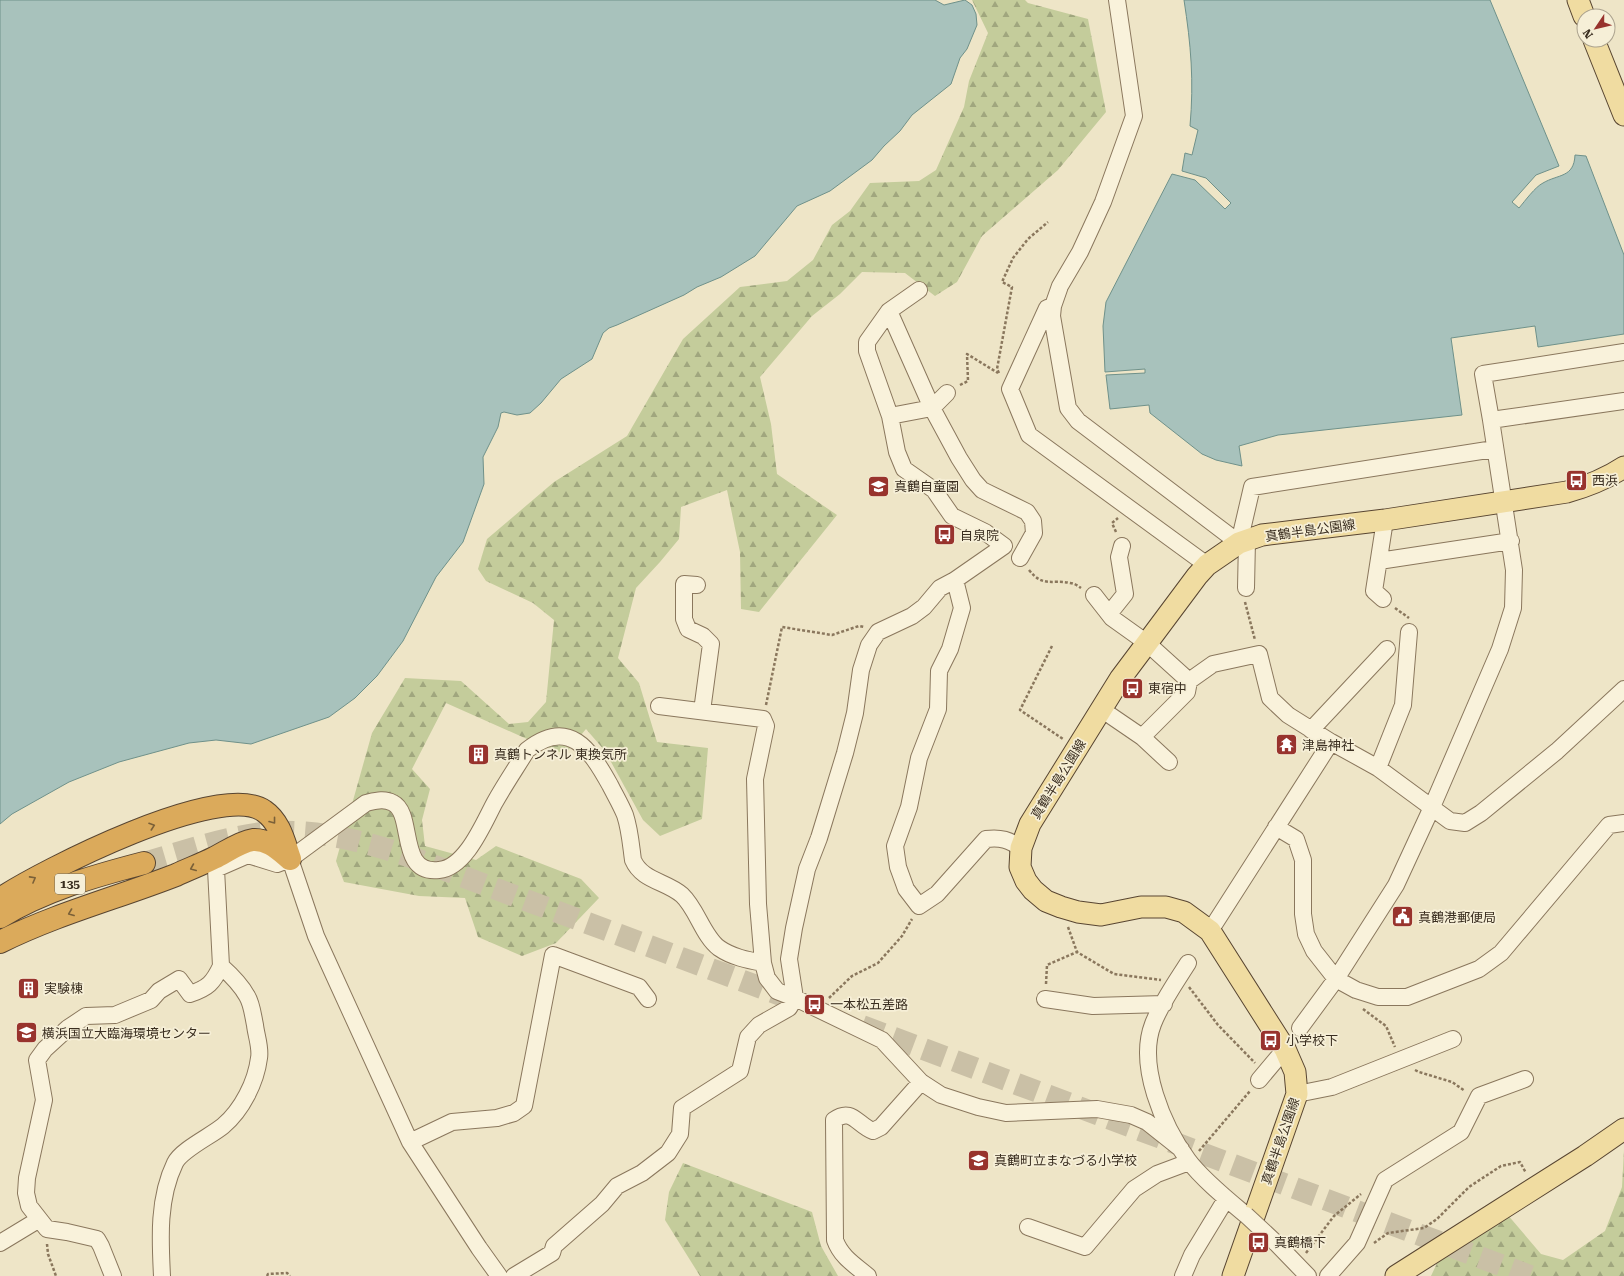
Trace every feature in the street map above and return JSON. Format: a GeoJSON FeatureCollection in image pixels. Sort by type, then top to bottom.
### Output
{"type":"FeatureCollection","features":[{"type":"Feature","properties":{"kind":"highway"},"geometry":{"type":"LineString","coordinates":[[0,899],[35,878],[108,842],[173,819],[203,810],[232,804],[248,805],[268,814],[280,831],[290,859]]}},
{"type":"Feature","properties":{"kind":"highway"},"geometry":{"type":"LineString","coordinates":[[0,942],[88,906],[138,890],[247,842],[260,840],[267,842],[275,846],[290,859]]}},
{"type":"Feature","properties":{"kind":"highway","name":"135"},"geometry":{"type":"LineString","coordinates":[[0,917],[48,893],[71,884],[144,863]]}},
{"type":"Feature","properties":{"kind":"main road"},"geometry":{"type":"LineString","coordinates":[[1597,48],[1624,115]]}},
{"type":"Feature","properties":{"kind":"main road","name":"真鶴半島公園線"},"geometry":{"type":"LineString","coordinates":[[1233,1276],[1297,1094],[1295,1072],[1285,1049],[1210,931],[1184,912],[1166,907],[1141,907],[1101,915],[1061,907],[1046,901],[1033,890],[1026,881],[1020,866],[1021,848],[1030,824],[1120,679],[1197,576],[1207,565],[1243,542],[1262,535],[1385,520],[1567,492],[1606,478],[1624,467]]}},
{"type":"Feature","properties":{"kind":"main road"},"geometry":{"type":"LineString","coordinates":[[1401,1275],[1585,1156],[1624,1129]]}},
{"type":"Feature","properties":{"kind":"street"},"geometry":{"type":"LineString","coordinates":[[1117,0],[1134,116],[1103,202],[1080,252],[1060,286],[1053,306],[1052,316],[1068,408],[1078,421],[1243,542]]}},
{"type":"Feature","properties":{"kind":"street"},"geometry":{"type":"LineString","coordinates":[[797,999],[789,959],[794,928],[807,869],[823,824],[855,713],[861,670],[869,645],[878,632],[912,616],[924,607],[940,588],[955,580],[1004,546],[985,532],[952,516],[934,490],[904,469],[896,452],[890,416],[867,351],[867,342],[890,311],[919,290]]}},
{"type":"Feature","properties":{"kind":"street"},"geometry":{"type":"LineString","coordinates":[[1053,306],[1047,308],[1010,389],[1029,434],[1207,565]]}},
{"type":"Feature","properties":{"kind":"street"},"geometry":{"type":"LineString","coordinates":[[890,311],[932,408],[959,458],[973,480],[982,490],[1027,512],[1033,521],[1034,533],[1020,558]]}},
{"type":"Feature","properties":{"kind":"street"},"geometry":{"type":"LineString","coordinates":[[1300,1028],[1336,979],[1396,885],[1432,807],[1500,649],[1513,608],[1514,570],[1511,541],[1494,449],[1484,374],[1624,352]]}},
{"type":"Feature","properties":{"kind":"street"},"geometry":{"type":"LineString","coordinates":[[890,416],[932,408],[947,393]]}},
{"type":"Feature","properties":{"kind":"street"},"geometry":{"type":"LineString","coordinates":[[1491,420],[1624,401]]}},
{"type":"Feature","properties":{"kind":"street"},"geometry":{"type":"LineString","coordinates":[[1246,588],[1243,542],[1252,488],[1494,449]]}},
{"type":"Feature","properties":{"kind":"street"},"geometry":{"type":"LineString","coordinates":[[1383,599],[1374,591],[1385,520]]}},
{"type":"Feature","properties":{"kind":"street"},"geometry":{"type":"LineString","coordinates":[[1379,561],[1511,541]]}},
{"type":"Feature","properties":{"kind":"street"},"geometry":{"type":"LineString","coordinates":[[1109,614],[1125,594],[1119,557],[1122,546]]}},
{"type":"Feature","properties":{"kind":"street"},"geometry":{"type":"LineString","coordinates":[[955,580],[962,608],[950,649],[939,671],[938,709],[919,758],[909,807],[895,846],[898,867],[906,889],[919,906],[937,894],[986,839],[997,837],[1012,842],[1021,848]]}},
{"type":"Feature","properties":{"kind":"street"},"geometry":{"type":"LineString","coordinates":[[697,585],[684,584],[684,619],[688,629],[703,636],[711,644],[702,711]]}},
{"type":"Feature","properties":{"kind":"street"},"geometry":{"type":"LineString","coordinates":[[1094,595],[1112,618],[1147,643],[1189,681]]}},
{"type":"Feature","properties":{"kind":"street"},"geometry":{"type":"LineString","coordinates":[[1378,768],[1403,705],[1410,632]]}},
{"type":"Feature","properties":{"kind":"street"},"geometry":{"type":"LineString","coordinates":[[1311,730],[1387,649]]}},
{"type":"Feature","properties":{"kind":"street"},"geometry":{"type":"LineString","coordinates":[[1142,737],[1187,692],[1189,681],[1213,664],[1259,654],[1270,698],[1288,715],[1331,742],[1378,768],[1450,821],[1465,823],[1481,813],[1557,751],[1624,689]]}},
{"type":"Feature","properties":{"kind":"street"},"geometry":{"type":"LineString","coordinates":[[659,706],[763,719],[766,726],[755,779],[758,904],[762,963],[767,978],[777,992],[797,999],[882,1040],[921,1082],[941,1095],[1006,1113],[1098,1109],[1131,1116],[1147,1122],[1185,1155],[1226,1199],[1275,1242],[1308,1276]]}},
{"type":"Feature","properties":{"kind":"street"},"geometry":{"type":"LineString","coordinates":[[1101,709],[1142,737],[1169,762]]}},
{"type":"Feature","properties":{"kind":"street"},"geometry":{"type":"LineString","coordinates":[[113,1276],[97,1239],[67,1232],[43,1224],[29,1206],[26,1193],[27,1178],[44,1100],[37,1060],[45,1049],[68,1028],[86,1016],[115,1015],[152,1000],[159,991],[179,979],[190,994],[204,989],[215,979],[221,966],[216,869],[248,855],[277,864],[290,859],[366,803],[382,800],[393,803],[401,812],[411,855],[420,865],[430,870],[441,870],[455,864],[468,849],[527,750],[537,742],[547,738],[554,736],[568,737],[586,748],[607,781],[625,814],[633,860],[636,868],[644,875],[674,889],[683,897],[709,938],[717,947],[728,954],[762,963]]}},
{"type":"Feature","properties":{"kind":"street"},"geometry":{"type":"LineString","coordinates":[[1210,931],[1331,742]]}},
{"type":"Feature","properties":{"kind":"street"},"geometry":{"type":"LineString","coordinates":[[1276,827],[1296,839],[1303,860],[1303,914],[1306,934],[1314,951],[1336,979],[1356,990],[1378,997],[1407,997],[1478,969],[1501,953],[1609,825],[1624,823]]}},
{"type":"Feature","properties":{"kind":"street"},"geometry":{"type":"LineString","coordinates":[[290,859],[316,936],[410,1142],[499,1276]]}},
{"type":"Feature","properties":{"kind":"street"},"geometry":{"type":"LineString","coordinates":[[410,1142],[452,1122],[497,1118],[514,1113],[524,1106],[553,955],[639,988],[648,999]]}},
{"type":"Feature","properties":{"kind":"street"},"geometry":{"type":"LineString","coordinates":[[162,1276],[160,1240],[165,1189],[176,1161],[223,1126],[239,1108],[254,1078],[260,1057],[253,1015],[247,996],[221,966]]}},
{"type":"Feature","properties":{"kind":"street"},"geometry":{"type":"LineString","coordinates":[[1182,974],[1153,1024],[1147,1050],[1154,1093],[1185,1155]]}},
{"type":"Feature","properties":{"kind":"street"},"geometry":{"type":"LineString","coordinates":[[514,1276],[552,1253],[554,1246],[602,1204],[617,1186],[642,1173],[668,1153],[680,1134],[682,1108],[740,1071],[748,1037],[759,1025],[789,1008],[797,999]]}},
{"type":"Feature","properties":{"kind":"street"},"geometry":{"type":"LineString","coordinates":[[1045,999],[1093,1006],[1164,1004]]}},
{"type":"Feature","properties":{"kind":"street"},"geometry":{"type":"LineString","coordinates":[[1297,1094],[1332,1087],[1453,1039]]}},
{"type":"Feature","properties":{"kind":"street"},"geometry":{"type":"LineString","coordinates":[[1262,1077],[1285,1049]]}},
{"type":"Feature","properties":{"kind":"street"},"geometry":{"type":"LineString","coordinates":[[1328,1276],[1358,1243],[1385,1180],[1461,1132],[1479,1096],[1525,1079]]}},
{"type":"Feature","properties":{"kind":"street"},"geometry":{"type":"LineString","coordinates":[[868,1276],[846,1258],[838,1249],[835,1240],[834,1120],[840,1116],[848,1114],[867,1129],[873,1131],[881,1127],[921,1082]]}},
{"type":"Feature","properties":{"kind":"street"},"geometry":{"type":"LineString","coordinates":[[1028,1227],[1085,1247],[1134,1189],[1185,1155]]}},
{"type":"Feature","properties":{"kind":"street"},"geometry":{"type":"LineString","coordinates":[[1183,1276],[1192,1255],[1226,1199]]}},
{"type":"Feature","properties":{"kind":"street"},"geometry":{"type":"LineString","coordinates":[[0,1243],[43,1224]]}},
{"type":"Feature","properties":{"kind":"path"},"geometry":{"type":"LineString","coordinates":[[1010,389],[997,369],[1012,287],[1002,282],[1013,258],[1028,239],[1048,222]]}},
{"type":"Feature","properties":{"kind":"path"},"geometry":{"type":"LineString","coordinates":[[947,393],[968,381],[966,354],[999,373]]}},
{"type":"Feature","properties":{"kind":"path"},"geometry":{"type":"LineString","coordinates":[[1122,546],[1112,522],[1130,509]]}},
{"type":"Feature","properties":{"kind":"path"},"geometry":{"type":"LineString","coordinates":[[1020,558],[1034,577],[1049,583],[1070,583],[1094,595]]}},
{"type":"Feature","properties":{"kind":"path"},"geometry":{"type":"LineString","coordinates":[[1246,588],[1245,606],[1259,654]]}},
{"type":"Feature","properties":{"kind":"path"},"geometry":{"type":"LineString","coordinates":[[763,719],[782,627],[832,635],[859,626],[878,632]]}},
{"type":"Feature","properties":{"kind":"path"},"geometry":{"type":"LineString","coordinates":[[1052,646],[1020,710],[1077,748]]}},
{"type":"Feature","properties":{"kind":"path"},"geometry":{"type":"LineString","coordinates":[[797,999],[830,998],[852,976],[878,963],[902,936],[919,906]]}},
{"type":"Feature","properties":{"kind":"path"},"geometry":{"type":"LineString","coordinates":[[1061,907],[1077,952],[1114,974],[1182,974],[1218,1025],[1262,1077],[1185,1155]]}},
{"type":"Feature","properties":{"kind":"path"},"geometry":{"type":"LineString","coordinates":[[1045,999],[1047,965],[1077,952]]}},
{"type":"Feature","properties":{"kind":"path"},"geometry":{"type":"LineString","coordinates":[[1357,1005],[1386,1026],[1402,1060],[1419,1072],[1452,1082]]}},
{"type":"Feature","properties":{"kind":"path"},"geometry":{"type":"LineString","coordinates":[[1347,1255],[1358,1253],[1388,1233],[1424,1228],[1437,1219],[1469,1187],[1501,1166],[1520,1162],[1534,1188]]}},
{"type":"Feature","properties":{"kind":"path"},"geometry":{"type":"LineString","coordinates":[[1297,1264],[1334,1216],[1372,1185],[1385,1180]]}},
{"type":"Feature","properties":{"kind":"path"},"geometry":{"type":"LineString","coordinates":[[43,1224],[48,1254],[56,1276]]}},
{"type":"Feature","properties":{"kind":"path"},"geometry":{"type":"LineString","coordinates":[[267,1276],[268,1274],[287,1273],[290,1276]]}},
{"type":"Feature","properties":{"kind":"green space"},"geometry":{"type":"Polygon","coordinates":[[[972,0],[1025,0],[1028,3],[1088,19],[1106,112],[1058,170],[982,236],[957,282],[935,296],[905,273],[862,272],[840,294],[812,316],[760,377],[771,424],[777,474],[837,515],[759,612],[741,609],[740,552],[727,490],[681,507],[679,539],[636,588],[618,658],[639,683],[657,742],[708,748],[702,819],[660,836],[643,820],[605,751],[586,729],[565,754],[446,703],[412,769],[430,789],[422,820],[425,846],[476,860],[496,846],[581,879],[599,898],[556,943],[522,956],[478,937],[465,898],[419,896],[344,882],[336,861],[372,733],[405,678],[461,681],[509,724],[528,722],[546,702],[554,620],[533,603],[486,581],[478,569],[487,539],[554,482],[627,436],[683,339],[740,287],[787,281],[813,260],[832,225],[850,211],[870,183],[919,181],[936,170],[964,107],[969,81],[988,33],[972,0]]]}},
{"type":"Feature","properties":{"kind":"green space"},"geometry":{"type":"Polygon","coordinates":[[[1624,1150],[1624,1276],[1431,1276],[1439,1259],[1507,1214],[1541,1254],[1563,1260],[1605,1231],[1622,1187],[1624,1150]]]}},
{"type":"Feature","properties":{"kind":"green space"},"geometry":{"type":"Polygon","coordinates":[[[683,1163],[812,1212],[821,1246],[838,1276],[700,1276],[665,1220],[669,1192],[683,1163]]]}},
{"type":"Feature","properties":{"kind":"water"},"geometry":{"type":"Polygon","coordinates":[[[0,0],[935,0],[944,5],[965,0],[972,5],[976,14],[977,25],[967,49],[960,58],[951,84],[912,115],[900,131],[872,160],[830,191],[797,206],[755,256],[721,277],[609,328],[603,333],[592,359],[561,379],[541,403],[530,413],[517,415],[504,412],[501,413],[498,427],[483,457],[484,484],[463,542],[436,577],[403,641],[377,676],[355,698],[329,717],[251,744],[216,740],[189,743],[119,762],[69,782],[12,814],[0,824],[0,0]]]}},
{"type":"Feature","properties":{"kind":"water"},"geometry":{"type":"Polygon","coordinates":[[[1184,0],[1490,0],[1559,166],[1536,175],[1512,202],[1519,208],[1530,194],[1540,185],[1568,172],[1572,168],[1575,155],[1586,156],[1624,255],[1624,334],[1538,347],[1535,326],[1451,338],[1462,415],[1278,435],[1239,446],[1242,466],[1216,460],[1202,454],[1150,413],[1149,405],[1110,409],[1106,375],[1145,373],[1145,369],[1105,372],[1103,326],[1106,302],[1172,174],[1195,180],[1225,209],[1231,203],[1206,178],[1182,171],[1185,153],[1192,155],[1198,130],[1190,126],[1192,94],[1191,63],[1184,0]]]}},
{"type":"Feature","properties":{"kind":"tunnel"},"geometry":{"type":"LineString","coordinates":[[144,863],[241,836],[274,832],[308,833],[357,841],[405,855],[794,1000]]}},
{"type":"Feature","properties":{"kind":"tunnel"},"geometry":{"type":"LineString","coordinates":[[862,1026],[1530,1276]]}},
{"type":"Feature","properties":{"kind":"place","name":"西浜"},"geometry":{"type":"Point","coordinates":[1577,480]}},
{"type":"Feature","properties":{"kind":"place","name":"真鶴自童園"},"geometry":{"type":"Point","coordinates":[879,486]}},
{"type":"Feature","properties":{"kind":"place","name":"自泉院"},"geometry":{"type":"Point","coordinates":[945,535]}},
{"type":"Feature","properties":{"kind":"place","name":"東宿中"},"geometry":{"type":"Point","coordinates":[1132,688]}},
{"type":"Feature","properties":{"kind":"place","name":"津島神社"},"geometry":{"type":"Point","coordinates":[1287,745]}},
{"type":"Feature","properties":{"kind":"place","name":"真鶴トンネル 東換気所"},"geometry":{"type":"Point","coordinates":[479,754]}},
{"type":"Feature","properties":{"kind":"place","name":"真鶴港郵便局"},"geometry":{"type":"Point","coordinates":[1403,917]}},
{"type":"Feature","properties":{"kind":"place","name":"実験棟"},"geometry":{"type":"Point","coordinates":[29,988]}},
{"type":"Feature","properties":{"kind":"place","name":"一本松五差路"},"geometry":{"type":"Point","coordinates":[815,1004]}},
{"type":"Feature","properties":{"kind":"place","name":"横浜国立大臨海環境センター"},"geometry":{"type":"Point","coordinates":[26,1033]}},
{"type":"Feature","properties":{"kind":"place","name":"小学校下"},"geometry":{"type":"Point","coordinates":[1271,1040]}},
{"type":"Feature","properties":{"kind":"place","name":"真鶴町立まなづる小学校"},"geometry":{"type":"Point","coordinates":[979,1160]}},
{"type":"Feature","properties":{"kind":"place","name":"真鶴橋下"},"geometry":{"type":"Point","coordinates":[1259,1242]}}]}
